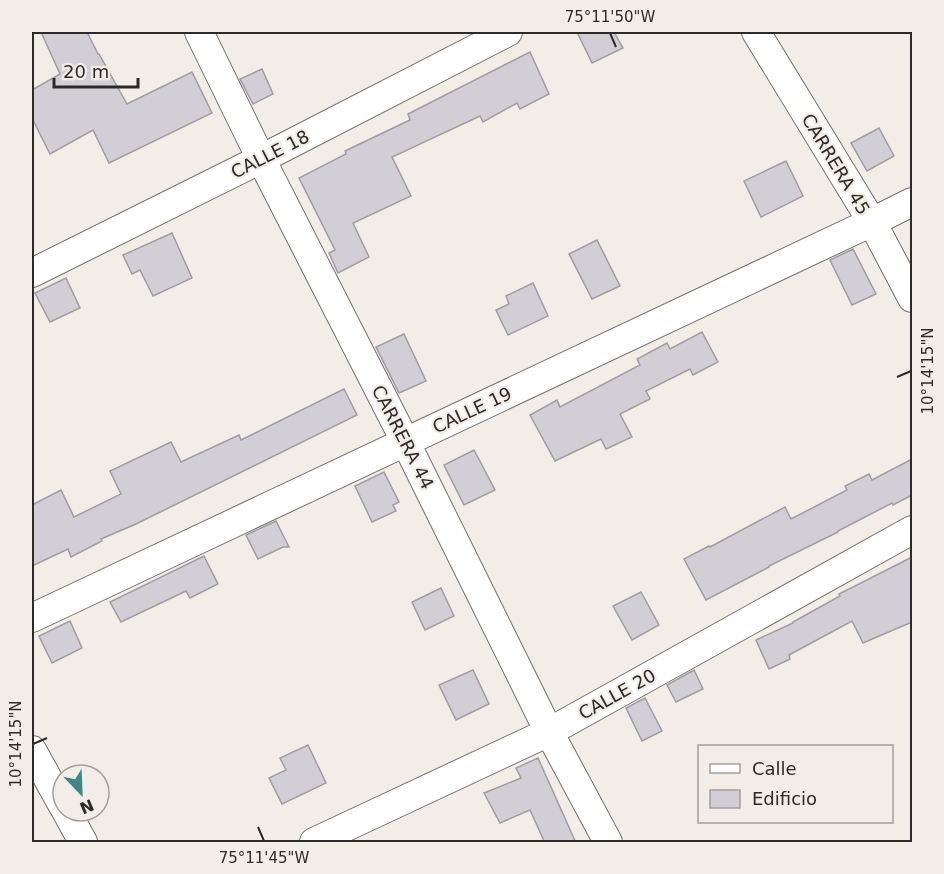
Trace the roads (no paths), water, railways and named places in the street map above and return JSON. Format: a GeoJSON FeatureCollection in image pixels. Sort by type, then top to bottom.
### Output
{"type":"FeatureCollection","features":[{"type":"Feature","properties":{"kind":"street","name":"CARRERA 44"},"geometry":{"type":"LineString","coordinates":[[199,32],[549,732],[608,843]]}},
{"type":"Feature","properties":{"kind":"street","name":"CALLE 18"},"geometry":{"type":"LineString","coordinates":[[32,273],[508,32]]}},
{"type":"Feature","properties":{"kind":"street","name":"CARRERA 45"},"geometry":{"type":"LineString","coordinates":[[756,32],[872,222],[912,298]]}},
{"type":"Feature","properties":{"kind":"street","name":"CALLE 19"},"geometry":{"type":"LineString","coordinates":[[32,618],[912,202]]}},
{"type":"Feature","properties":{"kind":"street","name":"CALLE 20"},"geometry":{"type":"LineString","coordinates":[[314,843],[549,732],[912,530]]}},
{"type":"Feature","properties":{"kind":"street"},"geometry":{"type":"LineString","coordinates":[[32,750],[51,785]]}},
{"type":"Feature","properties":{"kind":"street"},"geometry":{"type":"LineString","coordinates":[[72,823],[83,843]]}}]}
